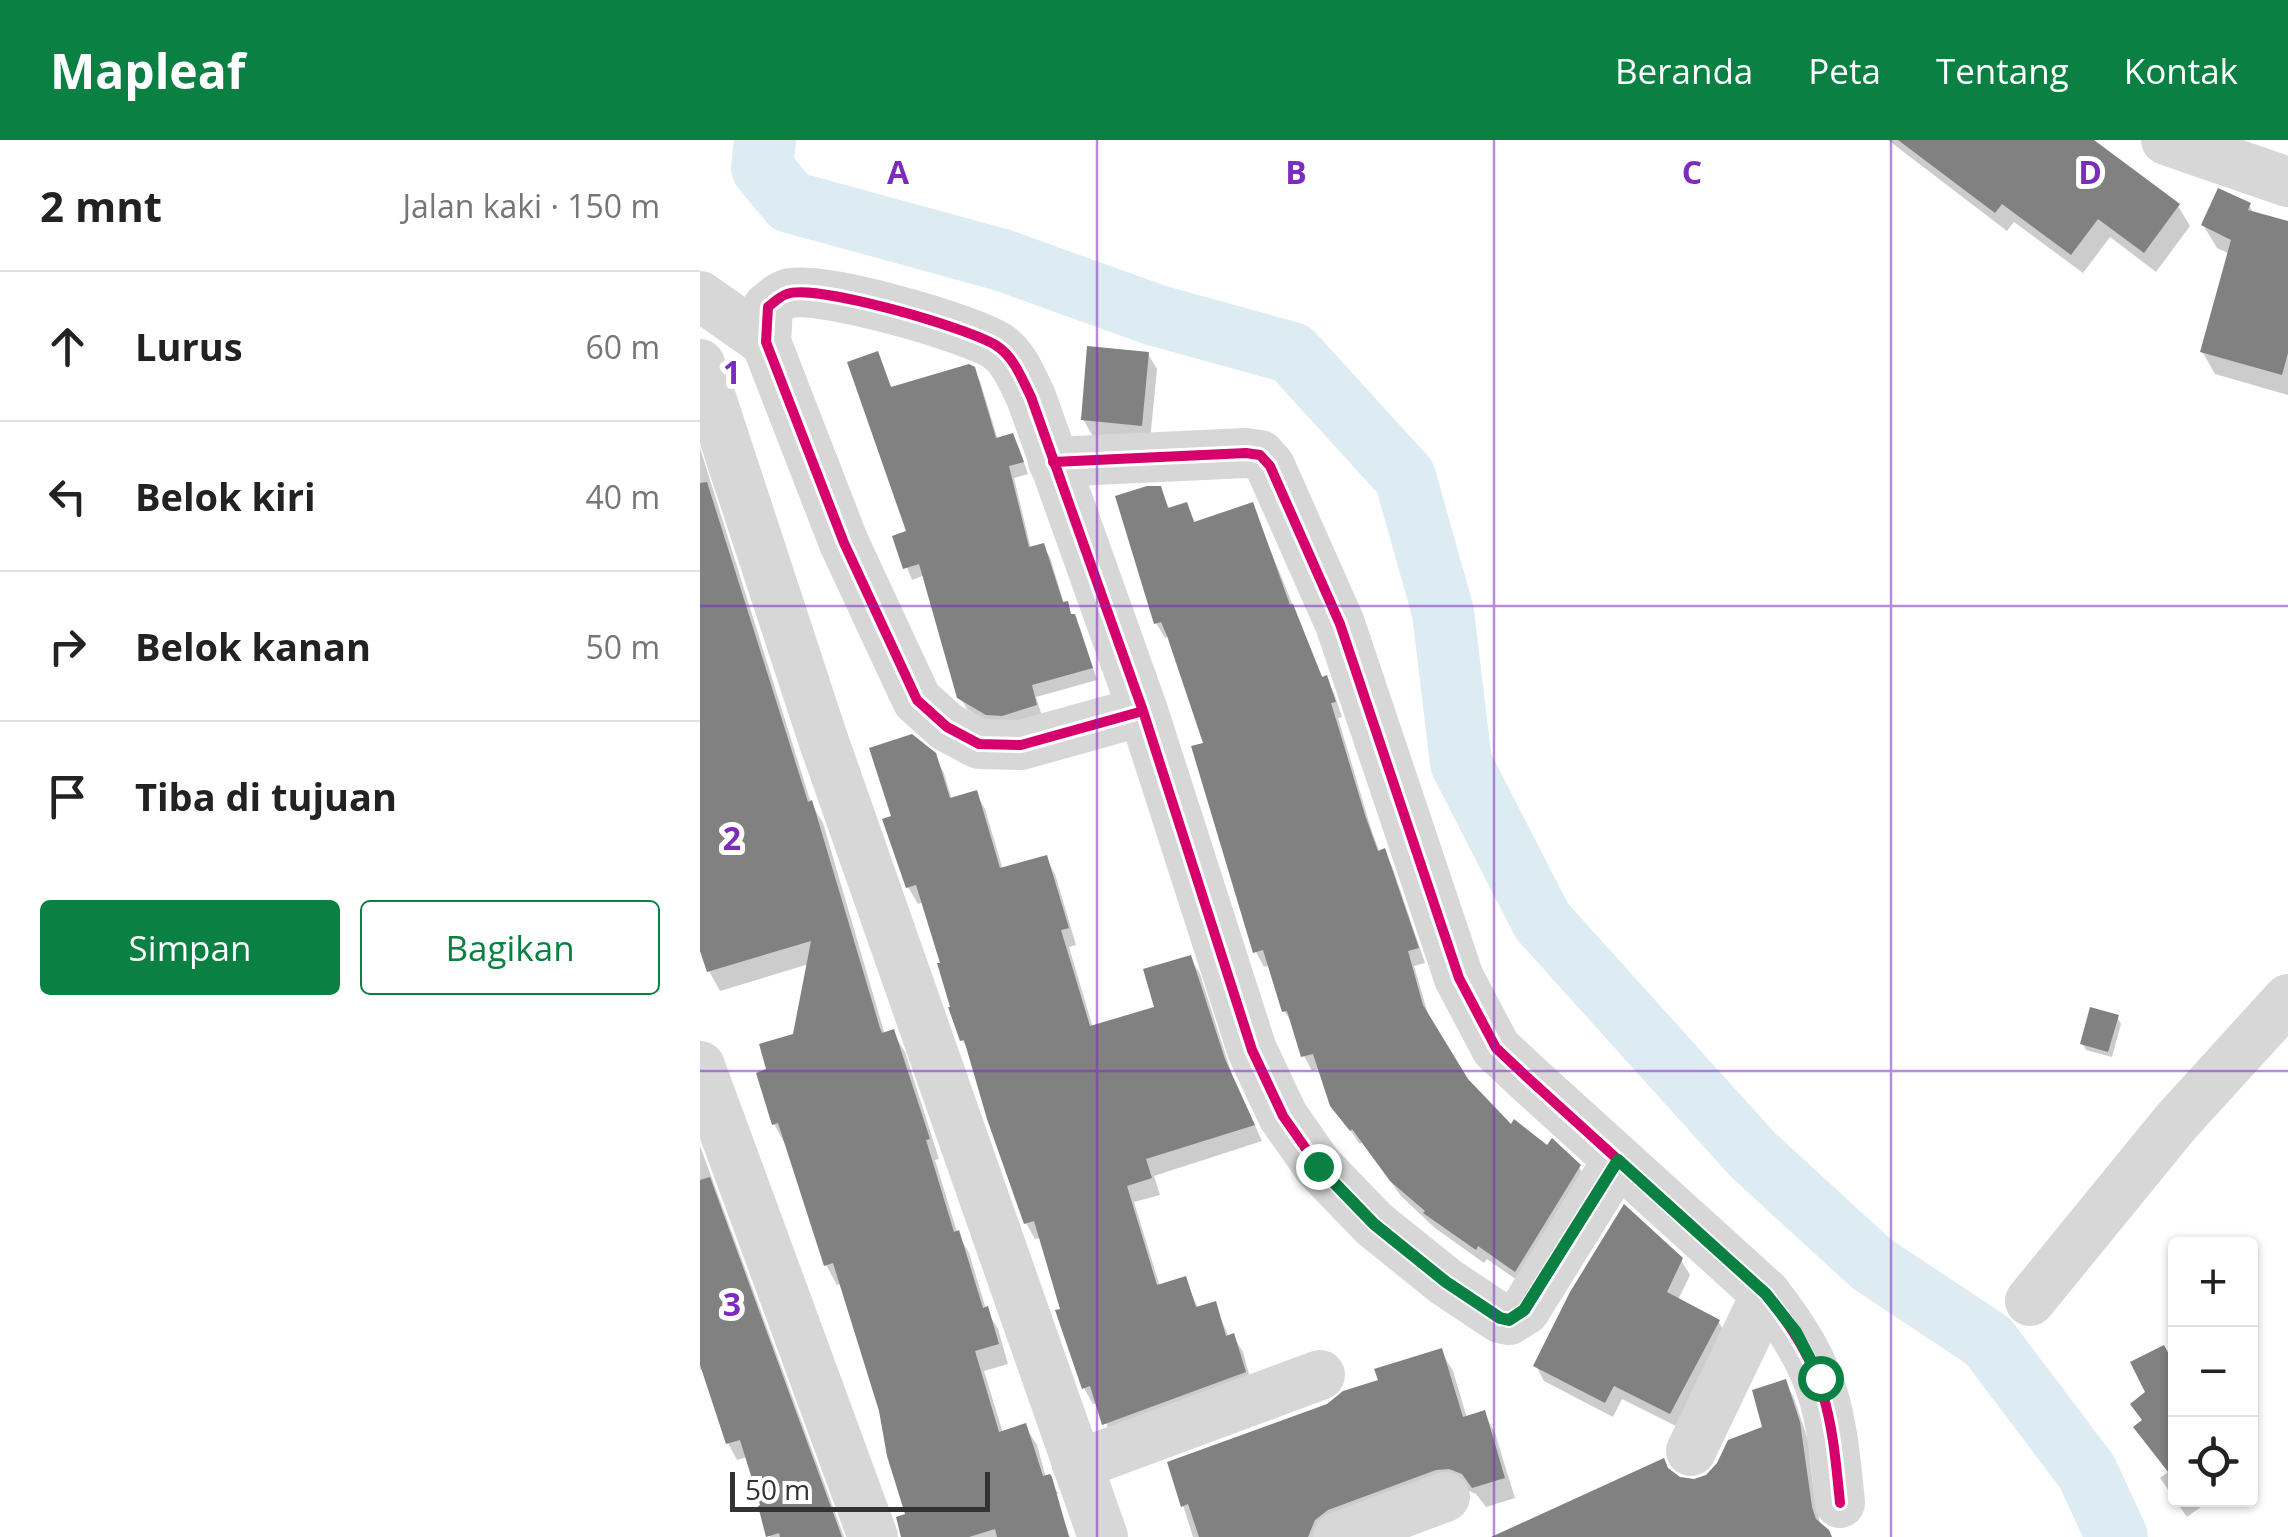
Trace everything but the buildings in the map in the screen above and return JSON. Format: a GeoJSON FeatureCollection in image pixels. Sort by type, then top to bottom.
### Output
{"type":"FeatureCollection","features":[{"type":"Feature","properties":{"kind":"street"},"geometry":{"type":"LineString","coordinates":[[2166,140],[2288,182]]}},
{"type":"Feature","properties":{"kind":"street"},"geometry":{"type":"LineString","coordinates":[[1143,712],[1021,745],[979,744],[947,727],[917,700],[844,542],[766,342],[768,308],[787,294],[808,291],[972,332],[1001,348],[1015,366],[1032,397],[1143,712],[1252,1050],[1284,1116],[1309,1154],[1374,1224],[1446,1282],[1509,1320],[1524,1310],[1618,1160]]}},
{"type":"Feature","properties":{"kind":"street"},"geometry":{"type":"LineString","coordinates":[[700,296],[766,342]]}},
{"type":"Feature","properties":{"kind":"street"},"geometry":{"type":"LineString","coordinates":[[700,364],[822,739],[1103,1537]]}},
{"type":"Feature","properties":{"kind":"street"},"geometry":{"type":"LineString","coordinates":[[1052,462],[1246,454],[1260,455],[1270,466],[1340,624],[1459,978],[1484,1027],[1496,1048],[1766,1294],[1796,1332],[1820,1378],[1832,1424],[1840,1504]]}},
{"type":"Feature","properties":{"kind":"street"},"geometry":{"type":"LineString","coordinates":[[2030,1301],[2176,1122],[2288,998]]}},
{"type":"Feature","properties":{"kind":"street"},"geometry":{"type":"LineString","coordinates":[[700,1066],[873,1537]]}},
{"type":"Feature","properties":{"kind":"street"},"geometry":{"type":"LineString","coordinates":[[1691,1451],[1766,1294]]}},
{"type":"Feature","properties":{"kind":"street"},"geometry":{"type":"LineString","coordinates":[[1077,1465],[1320,1376]]}},
{"type":"Feature","properties":{"kind":"street"},"geometry":{"type":"LineString","coordinates":[[1338,1537],[1445,1497]]}},
{"type":"Feature","properties":{"kind":"waterway"},"geometry":{"type":"LineString","coordinates":[[765,140],[762,168],[790,202],[1002,260],[1155,315],[1292,353],[1405,477],[1443,612],[1461,763],[1542,921],[1753,1155],[1872,1264],[1988,1341],[2087,1472],[2117,1537]]}},
{"type":"Feature","properties":{"kind":"cycle path"},"geometry":{"type":"LineString","coordinates":[[1143,711],[1021,745],[979,744],[947,727],[917,700],[844,543],[766,342],[768,307],[784,295],[803,292],[858,301],[981,338],[997,346],[1013,362],[1031,397],[1143,711],[1252,1050],[1283,1116],[1318,1166],[1374,1224],[1446,1282],[1509,1320],[1525,1310],[1618,1160]]}},
{"type":"Feature","properties":{"kind":"cycle path"},"geometry":{"type":"LineString","coordinates":[[1053,462],[1246,453],[1260,455],[1270,466],[1340,624],[1459,978],[1496,1048],[1766,1294],[1802,1346],[1822,1392],[1840,1503]]}},
{"type":"Feature","properties":{"kind":"route"},"geometry":{"type":"LineString","coordinates":[[1318,1166],[1374,1224],[1446,1282],[1509,1320],[1524,1310],[1618,1160],[1766,1294],[1796,1332],[1820,1378]]}}]}
